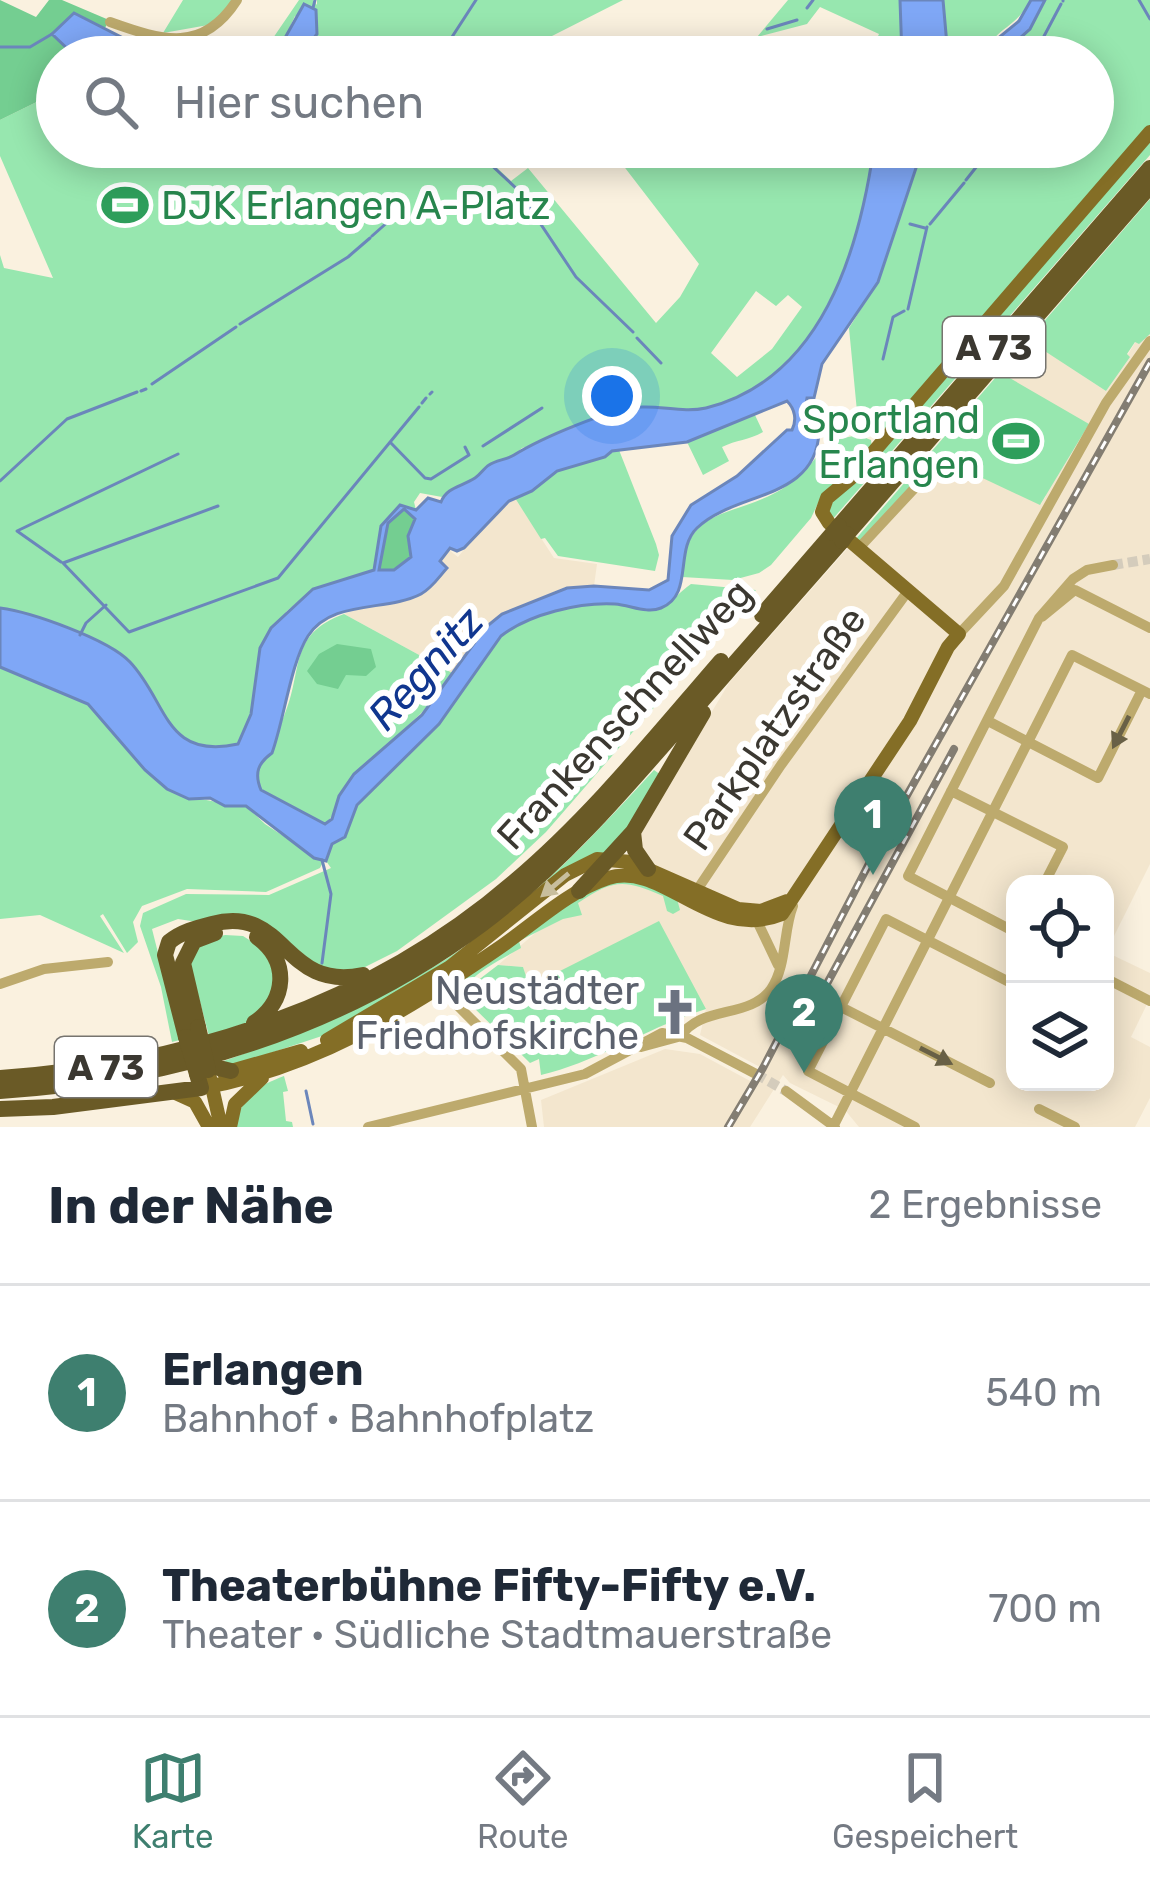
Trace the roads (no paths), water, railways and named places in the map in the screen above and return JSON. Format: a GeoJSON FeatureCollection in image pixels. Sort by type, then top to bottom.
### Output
{"type":"FeatureCollection","features":[{"type":"Feature","properties":{"kind":"highway","name":"Frankenschnellweg"},"geometry":{"type":"LineString","coordinates":[[0,1091],[106,1081],[214,1057],[327,1015],[412,970],[482,924],[558,859],[623,792],[1150,168]]}},
{"type":"Feature","properties":{"kind":"highway","name":"Frankenschnellweg"},"geometry":{"type":"LineString","coordinates":[[0,1078],[102,1068],[206,1047],[292,1016],[387,970],[514,883],[583,818],[839,539],[1150,186]]}},
{"type":"Feature","properties":{"kind":"highway"},"geometry":{"type":"LineString","coordinates":[[579,891],[633,832],[740,657]]}},
{"type":"Feature","properties":{"kind":"highway"},"geometry":{"type":"LineString","coordinates":[[633,832],[635,850],[648,868]]}},
{"type":"Feature","properties":{"kind":"highway"},"geometry":{"type":"LineString","coordinates":[[211,1076],[165,955],[169,942],[184,932],[220,922],[243,922],[271,933],[295,960],[320,976],[349,978],[387,970]]}},
{"type":"Feature","properties":{"kind":"highway"},"geometry":{"type":"LineString","coordinates":[[206,1047],[259,1021],[279,994],[282,976],[276,957],[256,936],[224,931],[194,941],[183,963],[192,1032],[206,1047],[211,1076]]}},
{"type":"Feature","properties":{"kind":"highway"},"geometry":{"type":"LineString","coordinates":[[0,1109],[53,1108],[173,1092],[211,1076]]}},
{"type":"Feature","properties":{"kind":"main road"},"geometry":{"type":"LineString","coordinates":[[226,1127],[240,1097],[266,1075],[343,1042],[579,891],[609,878],[628,876],[762,918],[799,891],[910,722],[948,646],[959,634],[839,539],[822,512],[827,498],[851,478],[1150,132]]}},
{"type":"Feature","properties":{"kind":"main road"},"geometry":{"type":"LineString","coordinates":[[211,1076],[289,1056],[440,980],[582,864],[611,858],[648,868],[694,896]]}},
{"type":"Feature","properties":{"kind":"main road"},"geometry":{"type":"LineString","coordinates":[[211,1076],[266,1075]]}},
{"type":"Feature","properties":{"kind":"main road"},"geometry":{"type":"LineString","coordinates":[[209,1127],[211,1076]]}},
{"type":"Feature","properties":{"kind":"main road"},"geometry":{"type":"LineString","coordinates":[[211,1076],[226,1127]]}},
{"type":"Feature","properties":{"kind":"main road"},"geometry":{"type":"LineString","coordinates":[[173,1092],[194,1102],[209,1127]]}},
{"type":"Feature","properties":{"kind":"street"},"geometry":{"type":"LineString","coordinates":[[187,36],[218,27],[237,0]]}},
{"type":"Feature","properties":{"kind":"street"},"geometry":{"type":"LineString","coordinates":[[110,22],[153,36]]}},
{"type":"Feature","properties":{"kind":"street"},"geometry":{"type":"LineString","coordinates":[[959,634],[1004,586],[1106,403],[1150,341]]}},
{"type":"Feature","properties":{"kind":"street"},"geometry":{"type":"LineString","coordinates":[[839,539],[925,476]]}},
{"type":"Feature","properties":{"kind":"street"},"geometry":{"type":"LineString","coordinates":[[1006,927],[908,877],[1039,618],[1073,579],[1113,565]]}},
{"type":"Feature","properties":{"kind":"street"},"geometry":{"type":"LineString","coordinates":[[1039,618],[1076,590],[1150,628]]}},
{"type":"Feature","properties":{"kind":"street","name":"Parkplatzstraße"},"geometry":{"type":"LineString","coordinates":[[694,896],[785,760],[908,592]]}},
{"type":"Feature","properties":{"kind":"street"},"geometry":{"type":"LineString","coordinates":[[786,1091],[834,1127],[881,1028],[1030,744],[1072,655],[1146,692],[1098,778],[1030,744],[988,721]]}},
{"type":"Feature","properties":{"kind":"street"},"geometry":{"type":"LineString","coordinates":[[951,791],[1063,847],[1049,875]]}},
{"type":"Feature","properties":{"kind":"street"},"geometry":{"type":"LineString","coordinates":[[681,1036],[692,1024],[762,999],[772,987],[799,891]]}},
{"type":"Feature","properties":{"kind":"street"},"geometry":{"type":"LineString","coordinates":[[762,918],[779,968]]}},
{"type":"Feature","properties":{"kind":"street"},"geometry":{"type":"LineString","coordinates":[[915,1127],[808,1071],[886,919],[1011,983]]}},
{"type":"Feature","properties":{"kind":"street"},"geometry":{"type":"LineString","coordinates":[[0,984],[44,968],[108,962]]}},
{"type":"Feature","properties":{"kind":"street"},"geometry":{"type":"LineString","coordinates":[[440,980],[457,1005],[521,1069],[532,1127]]}},
{"type":"Feature","properties":{"kind":"street"},"geometry":{"type":"LineString","coordinates":[[1114,983],[1150,1001]]}},
{"type":"Feature","properties":{"kind":"street"},"geometry":{"type":"LineString","coordinates":[[841,1007],[990,1084]]}},
{"type":"Feature","properties":{"kind":"street"},"geometry":{"type":"LineString","coordinates":[[368,1127],[585,1074],[662,1034],[681,1036],[755,1074]]}},
{"type":"Feature","properties":{"kind":"street"},"geometry":{"type":"LineString","coordinates":[[1039,1108],[1075,1127]]}},
{"type":"Feature","properties":{"kind":"water"},"geometry":{"type":"Polygon","coordinates":[[[900,0],[943,0],[946,36],[901,36],[900,0]]]}},
{"type":"Feature","properties":{"kind":"water"},"geometry":{"type":"Polygon","coordinates":[[[1031,0],[1045,0],[1022,36],[1001,36],[1019,21],[1031,0]]]}},
{"type":"Feature","properties":{"kind":"water"},"geometry":{"type":"Polygon","coordinates":[[[304,4],[316,10],[315,36],[286,36],[304,4]]]}},
{"type":"Feature","properties":{"kind":"water"},"geometry":{"type":"Polygon","coordinates":[[[74,13],[119,36],[54,36],[74,13]]]}},
{"type":"Feature","properties":{"kind":"water"},"geometry":{"type":"Polygon","coordinates":[[[870,168],[916,168],[878,282],[822,364],[814,398],[807,398],[803,421],[819,432],[804,471],[697,528],[686,548],[677,593],[661,608],[571,607],[526,621],[501,636],[439,724],[357,805],[345,837],[332,844],[326,861],[314,858],[246,806],[189,799],[167,789],[88,704],[0,667],[0,608],[49,621],[119,653],[143,678],[170,724],[195,744],[238,744],[251,714],[260,648],[271,628],[313,589],[374,570],[381,526],[400,505],[416,510],[428,498],[441,502],[492,463],[594,418],[642,407],[706,408],[746,393],[779,370],[806,340],[828,306],[858,228],[870,168]],[[787,401],[687,442],[612,451],[557,471],[532,491],[509,501],[464,548],[450,548],[440,561],[447,568],[425,592],[345,611],[318,624],[302,647],[272,753],[259,769],[261,790],[325,824],[354,774],[422,715],[486,627],[502,614],[567,588],[649,590],[668,580],[672,536],[691,505],[737,476],[792,430],[792,408],[787,401]],[[404,509],[388,523],[379,570],[394,570],[411,557],[408,536],[415,519],[404,509]]]}},
{"type":"Feature","properties":{"kind":"waterway"},"geometry":{"type":"LineString","coordinates":[[313,8],[315,0]]}},
{"type":"Feature","properties":{"kind":"waterway"},"geometry":{"type":"LineString","coordinates":[[453,36],[476,0]]}},
{"type":"Feature","properties":{"kind":"waterway"},"geometry":{"type":"LineString","coordinates":[[807,8],[813,0]]}},
{"type":"Feature","properties":{"kind":"waterway"},"geometry":{"type":"LineString","coordinates":[[1139,0],[1150,19]]}},
{"type":"Feature","properties":{"kind":"waterway"},"geometry":{"type":"LineString","coordinates":[[1044,36],[1061,4]]}},
{"type":"Feature","properties":{"kind":"waterway"},"geometry":{"type":"LineString","coordinates":[[767,29],[797,20]]}},
{"type":"Feature","properties":{"kind":"waterway"},"geometry":{"type":"LineString","coordinates":[[0,47],[36,43]]}},
{"type":"Feature","properties":{"kind":"waterway"},"geometry":{"type":"LineString","coordinates":[[494,168],[518,190],[576,277],[633,332]]}},
{"type":"Feature","properties":{"kind":"waterway"},"geometry":{"type":"LineString","coordinates":[[966,180],[975,168]]}},
{"type":"Feature","properties":{"kind":"waterway"},"geometry":{"type":"LineString","coordinates":[[930,224],[964,183]]}},
{"type":"Feature","properties":{"kind":"waterway"},"geometry":{"type":"LineString","coordinates":[[372,236],[390,220]]}},
{"type":"Feature","properties":{"kind":"waterway"},"geometry":{"type":"LineString","coordinates":[[910,224],[925,228]]}},
{"type":"Feature","properties":{"kind":"waterway"},"geometry":{"type":"LineString","coordinates":[[908,309],[927,227]]}},
{"type":"Feature","properties":{"kind":"waterway"},"geometry":{"type":"LineString","coordinates":[[240,324],[348,257],[370,238]]}},
{"type":"Feature","properties":{"kind":"waterway"},"geometry":{"type":"LineString","coordinates":[[883,359],[893,317],[904,311]]}},
{"type":"Feature","properties":{"kind":"waterway"},"geometry":{"type":"LineString","coordinates":[[152,384],[236,327]]}},
{"type":"Feature","properties":{"kind":"waterway"},"geometry":{"type":"LineString","coordinates":[[637,338],[661,363]]}},
{"type":"Feature","properties":{"kind":"waterway"},"geometry":{"type":"LineString","coordinates":[[141,391],[146,389]]}},
{"type":"Feature","properties":{"kind":"waterway"},"geometry":{"type":"LineString","coordinates":[[0,481],[67,419],[137,392]]}},
{"type":"Feature","properties":{"kind":"waterway"},"geometry":{"type":"LineString","coordinates":[[422,403],[426,398]]}},
{"type":"Feature","properties":{"kind":"waterway"},"geometry":{"type":"LineString","coordinates":[[218,506],[63,563],[129,632],[278,578],[419,407]]}},
{"type":"Feature","properties":{"kind":"waterway"},"geometry":{"type":"LineString","coordinates":[[483,446],[542,408]]}},
{"type":"Feature","properties":{"kind":"waterway"},"geometry":{"type":"LineString","coordinates":[[390,442],[431,479],[469,455],[465,447]]}},
{"type":"Feature","properties":{"kind":"waterway"},"geometry":{"type":"LineString","coordinates":[[61,562],[17,531],[178,454]]}},
{"type":"Feature","properties":{"kind":"waterway"},"geometry":{"type":"LineString","coordinates":[[80,635],[106,605]]}},
{"type":"Feature","properties":{"kind":"waterway"},"geometry":{"type":"LineString","coordinates":[[322,860],[331,894],[322,963]]}},
{"type":"Feature","properties":{"kind":"waterway"},"geometry":{"type":"LineString","coordinates":[[306,1091],[313,1124]]}},
{"type":"Feature","properties":{"kind":"tunnel"},"geometry":{"type":"LineString","coordinates":[[1113,565],[1150,559]]}},
{"type":"Feature","properties":{"kind":"tunnel"},"geometry":{"type":"LineString","coordinates":[[756,1074],[786,1091]]}},
{"type":"Feature","properties":{"kind":"railway"},"geometry":{"type":"LineString","coordinates":[[728,1127],[874,854],[1150,362]]}},
{"type":"Feature","properties":{"kind":"railway"},"geometry":{"type":"LineString","coordinates":[[817,1002],[954,749]]}},
{"type":"Feature","properties":{"kind":"place","name":"DJK Erlangen A-Platz"},"geometry":{"type":"Point","coordinates":[125,205]}},
{"type":"Feature","properties":{"kind":"place","name":"Sportland Erlangen"},"geometry":{"type":"Point","coordinates":[1016,441]}},
{"type":"Feature","properties":{"kind":"place","name":"Erlangen"},"geometry":{"type":"Point","coordinates":[873,875]}},
{"type":"Feature","properties":{"kind":"place","name":"Neustädter Friedhofskirche"},"geometry":{"type":"Point","coordinates":[675,1012]}},
{"type":"Feature","properties":{"kind":"place","name":"Theaterbühne Fifty-Fifty e.V."},"geometry":{"type":"Point","coordinates":[804,1073]}},
{"type":"Feature","properties":{"kind":"water label","name":"Regnitz"},"geometry":{"type":"Point","coordinates":[425,668]}}]}
